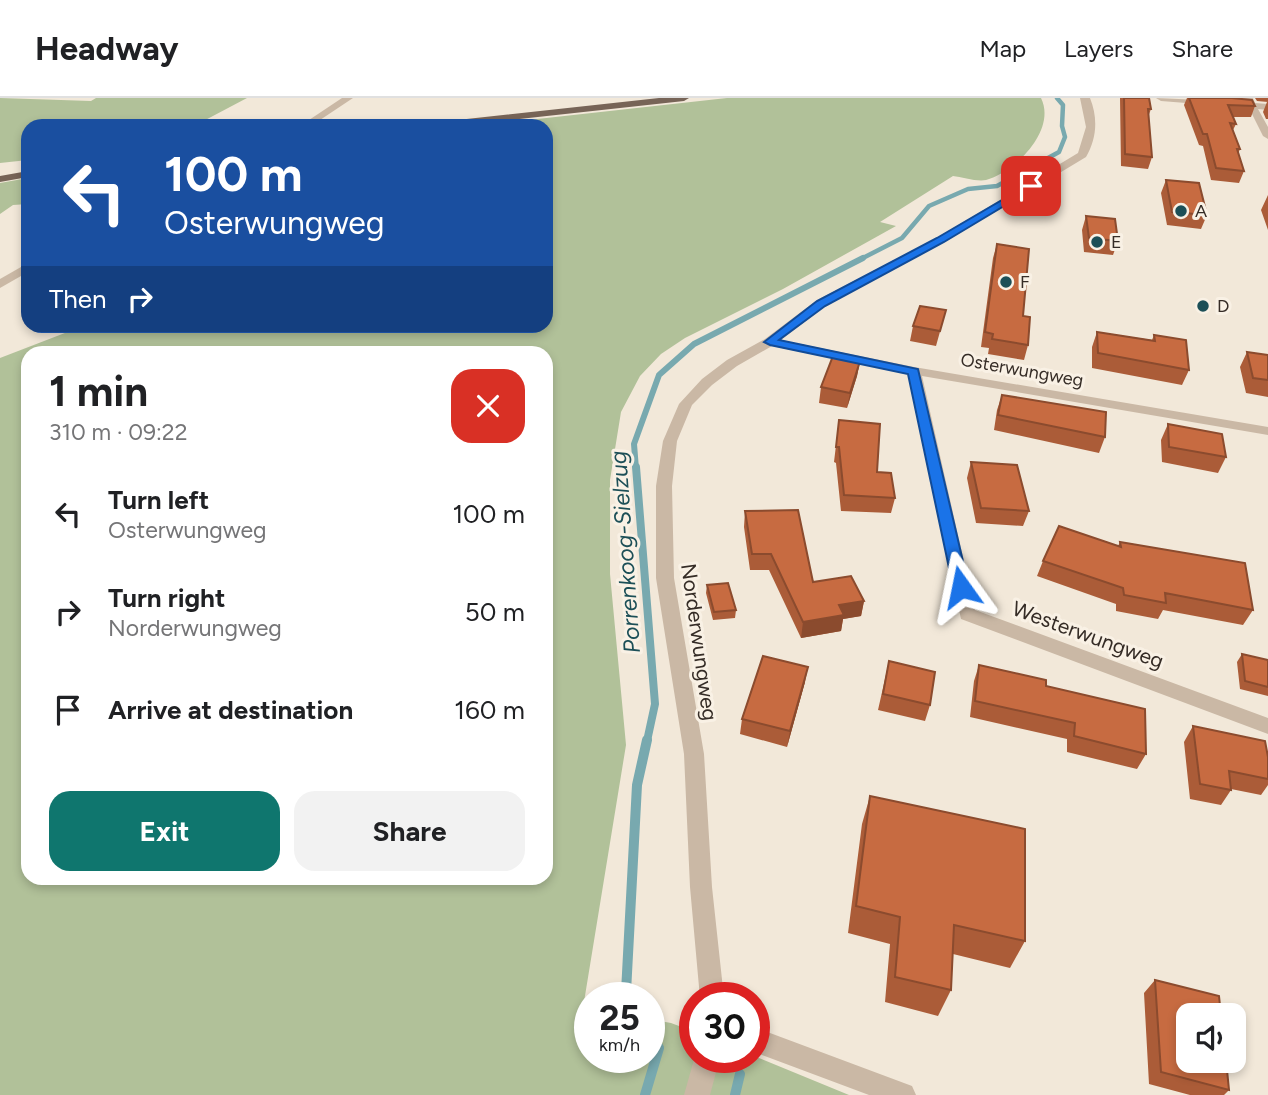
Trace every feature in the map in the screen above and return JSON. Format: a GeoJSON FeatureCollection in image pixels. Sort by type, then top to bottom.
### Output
{"type":"FeatureCollection","features":[{"type":"Feature","properties":{"kind":"main road"},"geometry":{"type":"LineString","coordinates":[[494,119],[684,98]]}},
{"type":"Feature","properties":{"kind":"main road"},"geometry":{"type":"LineString","coordinates":[[0,178],[21,175]]}},
{"type":"Feature","properties":{"kind":"street"},"geometry":{"type":"LineString","coordinates":[[316,119],[348,98]]}},
{"type":"Feature","properties":{"kind":"street","name":"Norderwungweg"},"geometry":{"type":"LineString","coordinates":[[710,982],[701,887],[694,754],[665,578],[664,486],[670,441],[687,404],[707,382],[770,342],[821,303],[941,240],[1082,155],[1089,145],[1090,116],[1085,98]]}},
{"type":"Feature","properties":{"kind":"street"},"geometry":{"type":"LineString","coordinates":[[1160,98],[1250,102],[1268,107]]}},
{"type":"Feature","properties":{"kind":"street"},"geometry":{"type":"LineString","coordinates":[[1250,102],[1268,136]]}},
{"type":"Feature","properties":{"kind":"street"},"geometry":{"type":"LineString","coordinates":[[0,284],[21,271]]}},
{"type":"Feature","properties":{"kind":"street","name":"Osterwungweg"},"geometry":{"type":"LineString","coordinates":[[770,342],[914,371],[1268,431]]}},
{"type":"Feature","properties":{"kind":"street","name":"Westerwungweg"},"geometry":{"type":"LineString","coordinates":[[914,371],[967,614],[1268,726]]}},
{"type":"Feature","properties":{"kind":"street"},"geometry":{"type":"LineString","coordinates":[[770,1045],[903,1095]]}},
{"type":"Feature","properties":{"kind":"street"},"geometry":{"type":"LineString","coordinates":[[697,1095],[703,1073]]}},
{"type":"Feature","properties":{"kind":"green space"},"geometry":{"type":"Polygon","coordinates":[[[0,98],[91,101],[96,98],[247,98],[207,119],[21,119],[21,161],[0,163],[0,98]]]}},
{"type":"Feature","properties":{"kind":"green space"},"geometry":{"type":"Polygon","coordinates":[[[727,98],[1041,98],[1043,123],[1038,136],[1030,148],[1009,168],[986,180],[953,176],[880,222],[896,226],[783,289],[685,338],[661,354],[640,376],[621,412],[610,480],[610,574],[626,745],[587,982],[574,982],[574,1073],[665,1073],[665,1022],[679,1026],[679,1073],[770,1073],[770,1063],[849,1095],[0,1095],[0,358],[21,350],[21,885],[553,885],[553,346],[31,346],[65,333],[553,333],[553,119],[536,119],[727,98]]]}},
{"type":"Feature","properties":{"kind":"green space"},"geometry":{"type":"Polygon","coordinates":[[[21,179],[21,204],[13,205],[0,214],[0,183],[21,179]]]}},
{"type":"Feature","properties":{"kind":"building"},"geometry":{"type":"Polygon","coordinates":[[[1124,98],[1149,98],[1152,157],[1125,154],[1124,98]]]}},
{"type":"Feature","properties":{"kind":"building"},"geometry":{"type":"Polygon","coordinates":[[[1189,98],[1252,100],[1255,106],[1228,105],[1236,124],[1230,123],[1240,149],[1237,149],[1244,171],[1216,168],[1207,134],[1203,134],[1189,98]]]}},
{"type":"Feature","properties":{"kind":"building"},"geometry":{"type":"Polygon","coordinates":[[[1166,180],[1199,183],[1207,215],[1172,212],[1166,180]]]}},
{"type":"Feature","properties":{"kind":"building"},"geometry":{"type":"Polygon","coordinates":[[[1086,216],[1115,219],[1118,241],[1089,238],[1086,216]]]}},
{"type":"Feature","properties":{"kind":"building"},"geometry":{"type":"Polygon","coordinates":[[[997,244],[1029,249],[1023,316],[1030,317],[1028,345],[992,339],[993,334],[985,332],[997,244]]]}},
{"type":"Feature","properties":{"kind":"building"},"geometry":{"type":"Polygon","coordinates":[[[920,306],[946,310],[940,331],[913,326],[920,306]]]}},
{"type":"Feature","properties":{"kind":"building"},"geometry":{"type":"Polygon","coordinates":[[[1097,332],[1155,341],[1154,335],[1186,340],[1189,370],[1098,353],[1097,332]]]}},
{"type":"Feature","properties":{"kind":"building"},"geometry":{"type":"Polygon","coordinates":[[[1247,352],[1268,355],[1268,380],[1253,378],[1247,352]]]}},
{"type":"Feature","properties":{"kind":"building"},"geometry":{"type":"Polygon","coordinates":[[[833,356],[860,361],[850,393],[821,387],[833,356]]]}},
{"type":"Feature","properties":{"kind":"building"},"geometry":{"type":"Polygon","coordinates":[[[1002,395],[1106,412],[1105,437],[998,415],[1002,395]]]}},
{"type":"Feature","properties":{"kind":"building"},"geometry":{"type":"Polygon","coordinates":[[[839,420],[880,424],[877,472],[891,473],[895,498],[844,495],[839,447],[836,447],[839,420]]]}},
{"type":"Feature","properties":{"kind":"building"},"geometry":{"type":"Polygon","coordinates":[[[1168,424],[1222,434],[1226,457],[1169,447],[1168,424]]]}},
{"type":"Feature","properties":{"kind":"building"},"geometry":{"type":"Polygon","coordinates":[[[971,462],[1017,465],[1029,511],[981,508],[971,462]]]}},
{"type":"Feature","properties":{"kind":"building"},"geometry":{"type":"Polygon","coordinates":[[[798,510],[813,582],[851,576],[864,601],[839,605],[844,615],[803,622],[771,554],[752,554],[745,511],[798,510]]]}},
{"type":"Feature","properties":{"kind":"building"},"geometry":{"type":"Polygon","coordinates":[[[1059,526],[1121,547],[1120,542],[1245,563],[1253,610],[1165,593],[1166,603],[1124,595],[1123,588],[1043,561],[1059,526]]]}},
{"type":"Feature","properties":{"kind":"building"},"geometry":{"type":"Polygon","coordinates":[[[728,583],[736,610],[714,612],[707,585],[728,583]]]}},
{"type":"Feature","properties":{"kind":"building"},"geometry":{"type":"Polygon","coordinates":[[[1242,654],[1268,660],[1268,687],[1245,681],[1242,654]]]}},
{"type":"Feature","properties":{"kind":"building"},"geometry":{"type":"Polygon","coordinates":[[[763,656],[808,667],[790,731],[742,719],[763,656]]]}},
{"type":"Feature","properties":{"kind":"building"},"geometry":{"type":"Polygon","coordinates":[[[889,661],[935,672],[930,705],[883,694],[889,661]]]}},
{"type":"Feature","properties":{"kind":"building"},"geometry":{"type":"Polygon","coordinates":[[[979,665],[1046,680],[1046,686],[1145,709],[1146,754],[1074,736],[1075,723],[975,701],[979,665]]]}},
{"type":"Feature","properties":{"kind":"building"},"geometry":{"type":"Polygon","coordinates":[[[1193,726],[1265,741],[1268,779],[1229,771],[1231,790],[1200,784],[1193,726]]]}},
{"type":"Feature","properties":{"kind":"building"},"geometry":{"type":"Polygon","coordinates":[[[870,796],[1025,829],[1025,941],[954,925],[951,990],[895,977],[900,917],[856,906],[870,796]]]}},
{"type":"Feature","properties":{"kind":"building"},"geometry":{"type":"Polygon","coordinates":[[[1155,980],[1219,996],[1220,1003],[1176,1003],[1176,1073],[1227,1073],[1229,1090],[1161,1072],[1155,980]]]}},
{"type":"Feature","properties":{"kind":"waterway","name":"Porrenkoog-Sielzug"},"geometry":{"type":"LineString","coordinates":[[859,260],[902,238],[929,206],[968,189],[997,186],[1059,152],[1065,137],[1062,126],[1063,105],[1057,98]]}},
{"type":"Feature","properties":{"kind":"waterway","name":"Porrenkoog-Sielzug"},"geometry":{"type":"LineString","coordinates":[[636,469],[634,444],[659,375],[694,344],[863,258]]}},
{"type":"Feature","properties":{"kind":"waterway","name":"Porrenkoog-Sielzug"},"geometry":{"type":"LineString","coordinates":[[636,467],[655,704],[647,741]]}},
{"type":"Feature","properties":{"kind":"waterway","name":"Porrenkoog-Sielzug"},"geometry":{"type":"LineString","coordinates":[[627,982],[637,785],[647,740]]}},
{"type":"Feature","properties":{"kind":"waterway","name":"Porrenkoog-Sielzug"},"geometry":{"type":"LineString","coordinates":[[645,1095],[652,1073]]}},
{"type":"Feature","properties":{"kind":"waterway"},"geometry":{"type":"LineString","coordinates":[[735,1095],[740,1074]]}},
{"type":"Feature","properties":{"kind":"place","name":"A"},"geometry":{"type":"Point","coordinates":[1181,211]}},
{"type":"Feature","properties":{"kind":"place","name":"E"},"geometry":{"type":"Point","coordinates":[1097,242]}},
{"type":"Feature","properties":{"kind":"place","name":"F"},"geometry":{"type":"Point","coordinates":[1006,282]}},
{"type":"Feature","properties":{"kind":"place","name":"D"},"geometry":{"type":"Point","coordinates":[1203,306]}},
{"type":"Feature","properties":{"kind":"route"},"geometry":{"type":"LineString","coordinates":[[961,587],[914,371],[770,342],[821,303],[941,240],[1031,186]]}}]}
